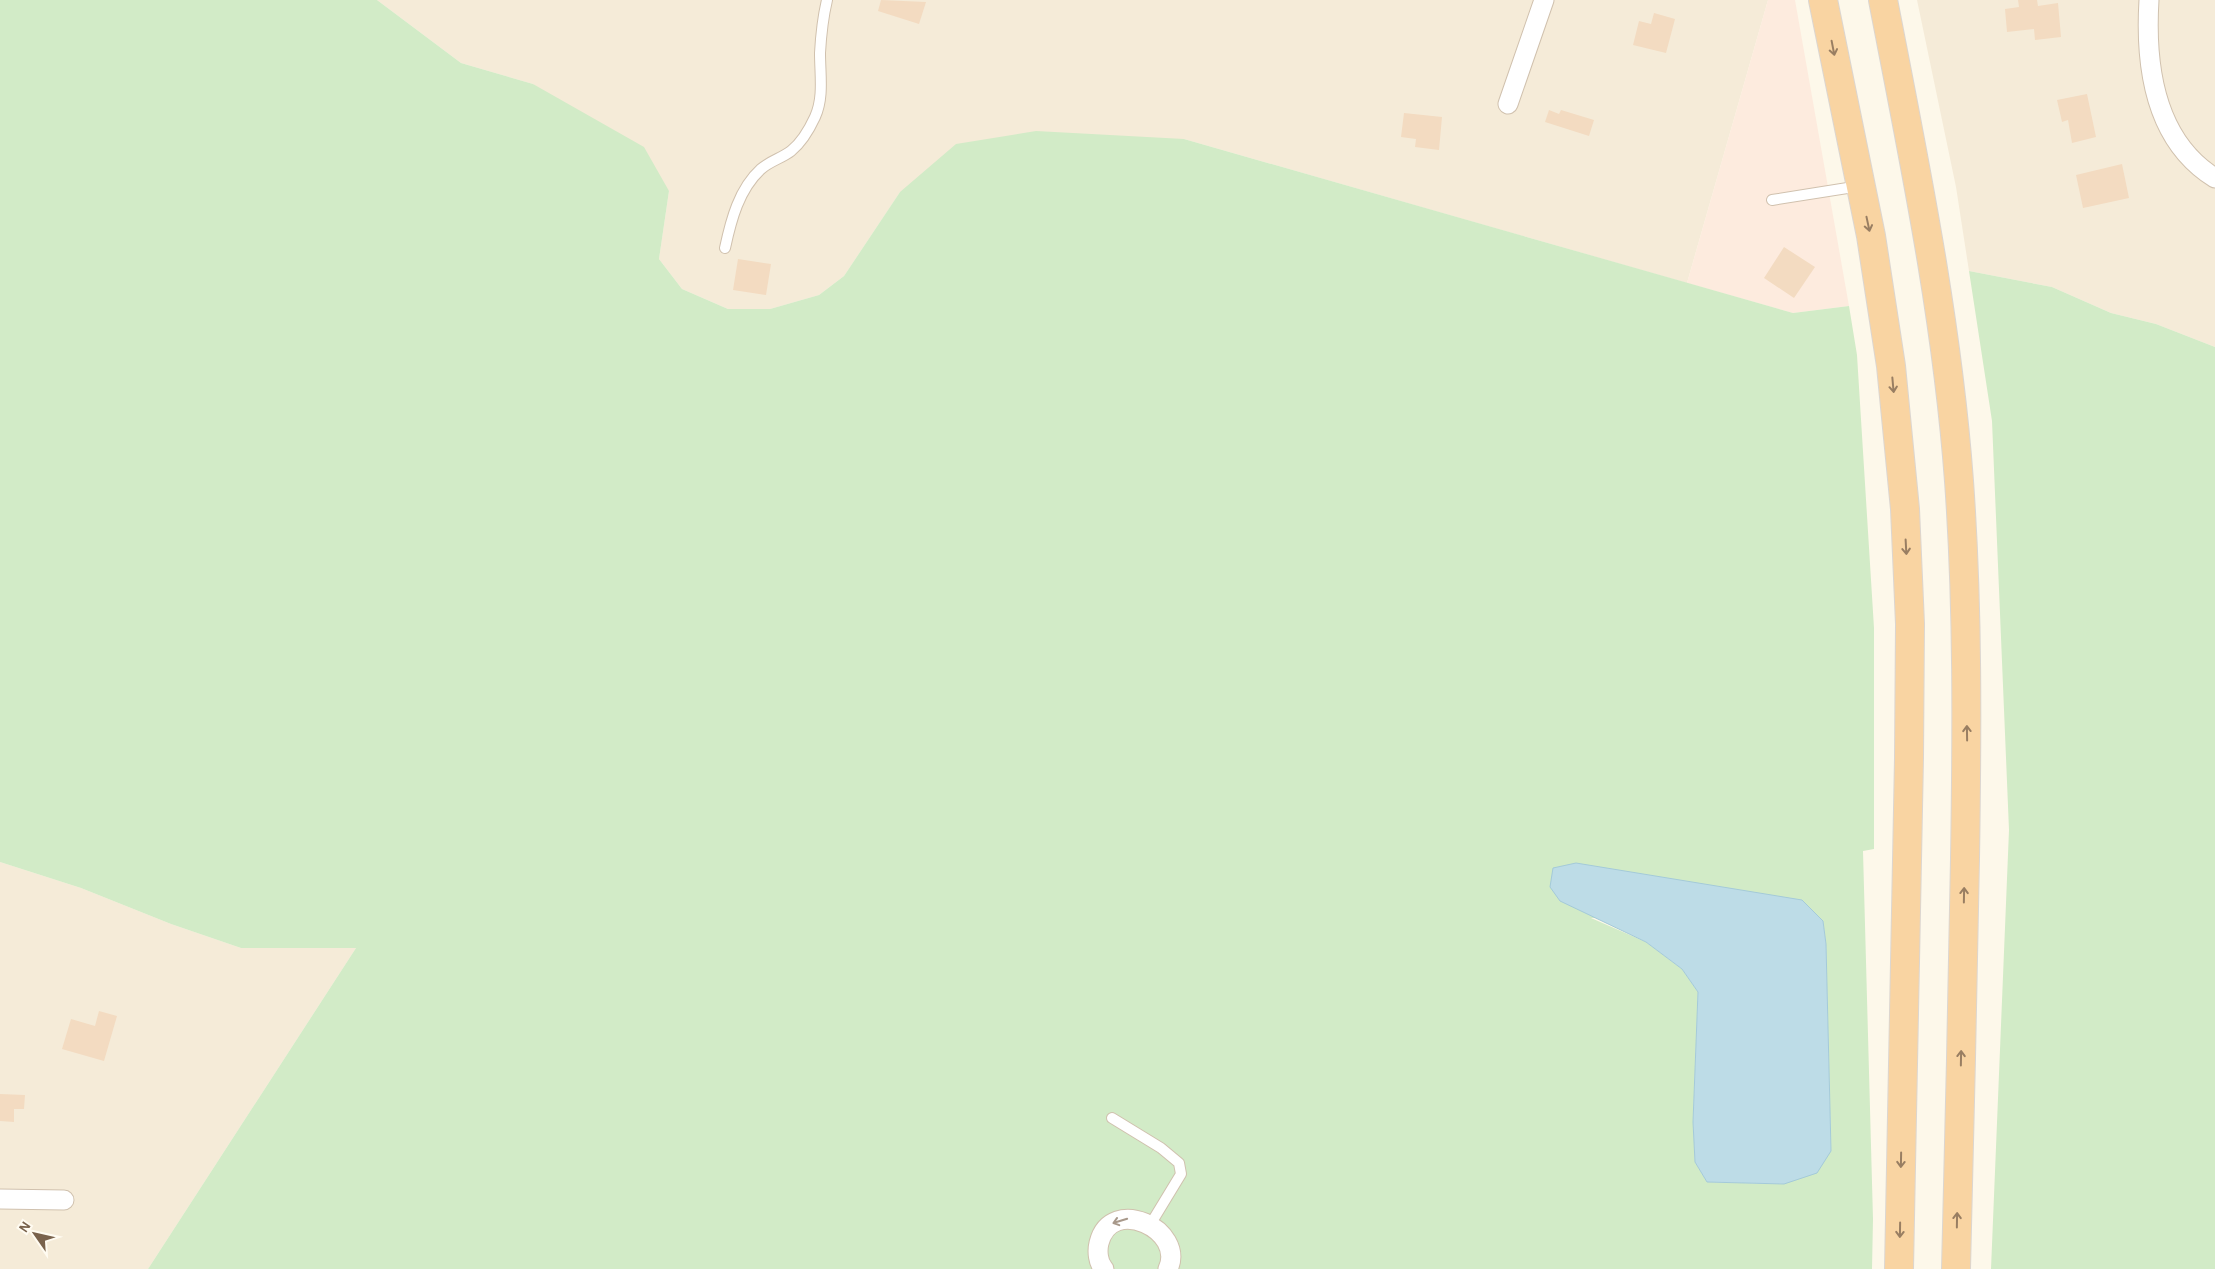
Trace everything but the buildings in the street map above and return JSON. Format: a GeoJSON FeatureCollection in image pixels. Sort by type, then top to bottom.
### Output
{"type":"FeatureCollection","features":[{"type":"Feature","properties":{"kind":"highway"},"geometry":{"type":"LineString","coordinates":[[1823,0],[1860,186],[1892,366],[1905,509],[1910,624],[1908,887],[1899,1269]]}},
{"type":"Feature","properties":{"kind":"highway"},"geometry":{"type":"LineString","coordinates":[[1883,0],[1924,213],[1946,345],[1959,483],[1965,615],[1967,746],[1956,1269]]}},
{"type":"Feature","properties":{"kind":"street"},"geometry":{"type":"LineString","coordinates":[[1508,104],[1544,0]]}},
{"type":"Feature","properties":{"kind":"street"},"geometry":{"type":"LineString","coordinates":[[2149,0],[2148,59],[2164,118],[2176,140],[2195,162],[2215,178]]}},
{"type":"Feature","properties":{"kind":"street"},"geometry":{"type":"LineString","coordinates":[[0,1200],[64,1200]]}},
{"type":"Feature","properties":{"kind":"street"},"geometry":{"type":"LineString","coordinates":[[1104,1269],[1097,1250],[1101,1234],[1113,1223],[1129,1219],[1150,1225],[1162,1234],[1170,1250],[1168,1269]]}},
{"type":"Feature","properties":{"kind":"lane"},"geometry":{"type":"LineString","coordinates":[[725,248],[731,221],[742,196],[752,180],[760,170],[790,152],[802,140],[821,103],[820,54],[827,0]]}},
{"type":"Feature","properties":{"kind":"lane"},"geometry":{"type":"LineString","coordinates":[[1772,200],[1860,186]]}},
{"type":"Feature","properties":{"kind":"lane"},"geometry":{"type":"LineString","coordinates":[[1112,1118],[1161,1148],[1179,1163],[1181,1174],[1150,1225]]}},
{"type":"Feature","properties":{"kind":"shaded area"},"geometry":{"type":"Polygon","coordinates":[[[377,0],[1768,0],[1687,283],[1184,139],[900,192],[844,276],[819,295],[770,309],[728,309],[682,289],[659,259],[669,191],[533,84],[461,63],[377,0]]]}},
{"type":"Feature","properties":{"kind":"shaded area"},"geometry":{"type":"Polygon","coordinates":[[[1768,0],[1795,0],[1849,306],[1793,313],[1687,283],[1768,0]]]}},
{"type":"Feature","properties":{"kind":"shaded area"},"geometry":{"type":"Polygon","coordinates":[[[1917,0],[2215,0],[2215,347],[2156,324],[2111,313],[2052,287],[1969,271],[1956,187],[1917,0]]]}},
{"type":"Feature","properties":{"kind":"shaded area"},"geometry":{"type":"Polygon","coordinates":[[[0,862],[81,888],[171,924],[241,948],[356,948],[148,1269],[0,1269],[0,862]]]}},
{"type":"Feature","properties":{"kind":"green space"},"geometry":{"type":"Polygon","coordinates":[[[0,0],[377,0],[461,63],[533,84],[644,147],[669,191],[659,259],[682,289],[728,309],[770,309],[819,295],[844,276],[900,192],[956,144],[1036,131],[1184,139],[1793,313],[1849,306],[1857,355],[1874,628],[1874,849],[1863,851],[1873,1219],[1872,1269],[148,1269],[356,948],[241,948],[171,924],[81,888],[0,862],[0,0]],[[1591,918],[1646,942],[1682,969],[1698,992],[1693,1122],[1695,1162],[1707,1182],[1784,1184],[1831,1151],[1826,944],[1823,921],[1591,918]]]}},
{"type":"Feature","properties":{"kind":"green space"},"geometry":{"type":"Polygon","coordinates":[[[1969,271],[2052,287],[2111,313],[2156,324],[2215,347],[2215,1269],[1991,1269],[2009,830],[1992,421],[1969,271]]]}},
{"type":"Feature","properties":{"kind":"water"},"geometry":{"type":"Polygon","coordinates":[[[1576,863],[1802,900],[1823,921],[1826,944],[1831,1151],[1817,1173],[1784,1184],[1707,1182],[1695,1162],[1693,1122],[1698,992],[1682,969],[1646,942],[1560,901],[1550,887],[1553,868],[1576,863]]]}}]}
